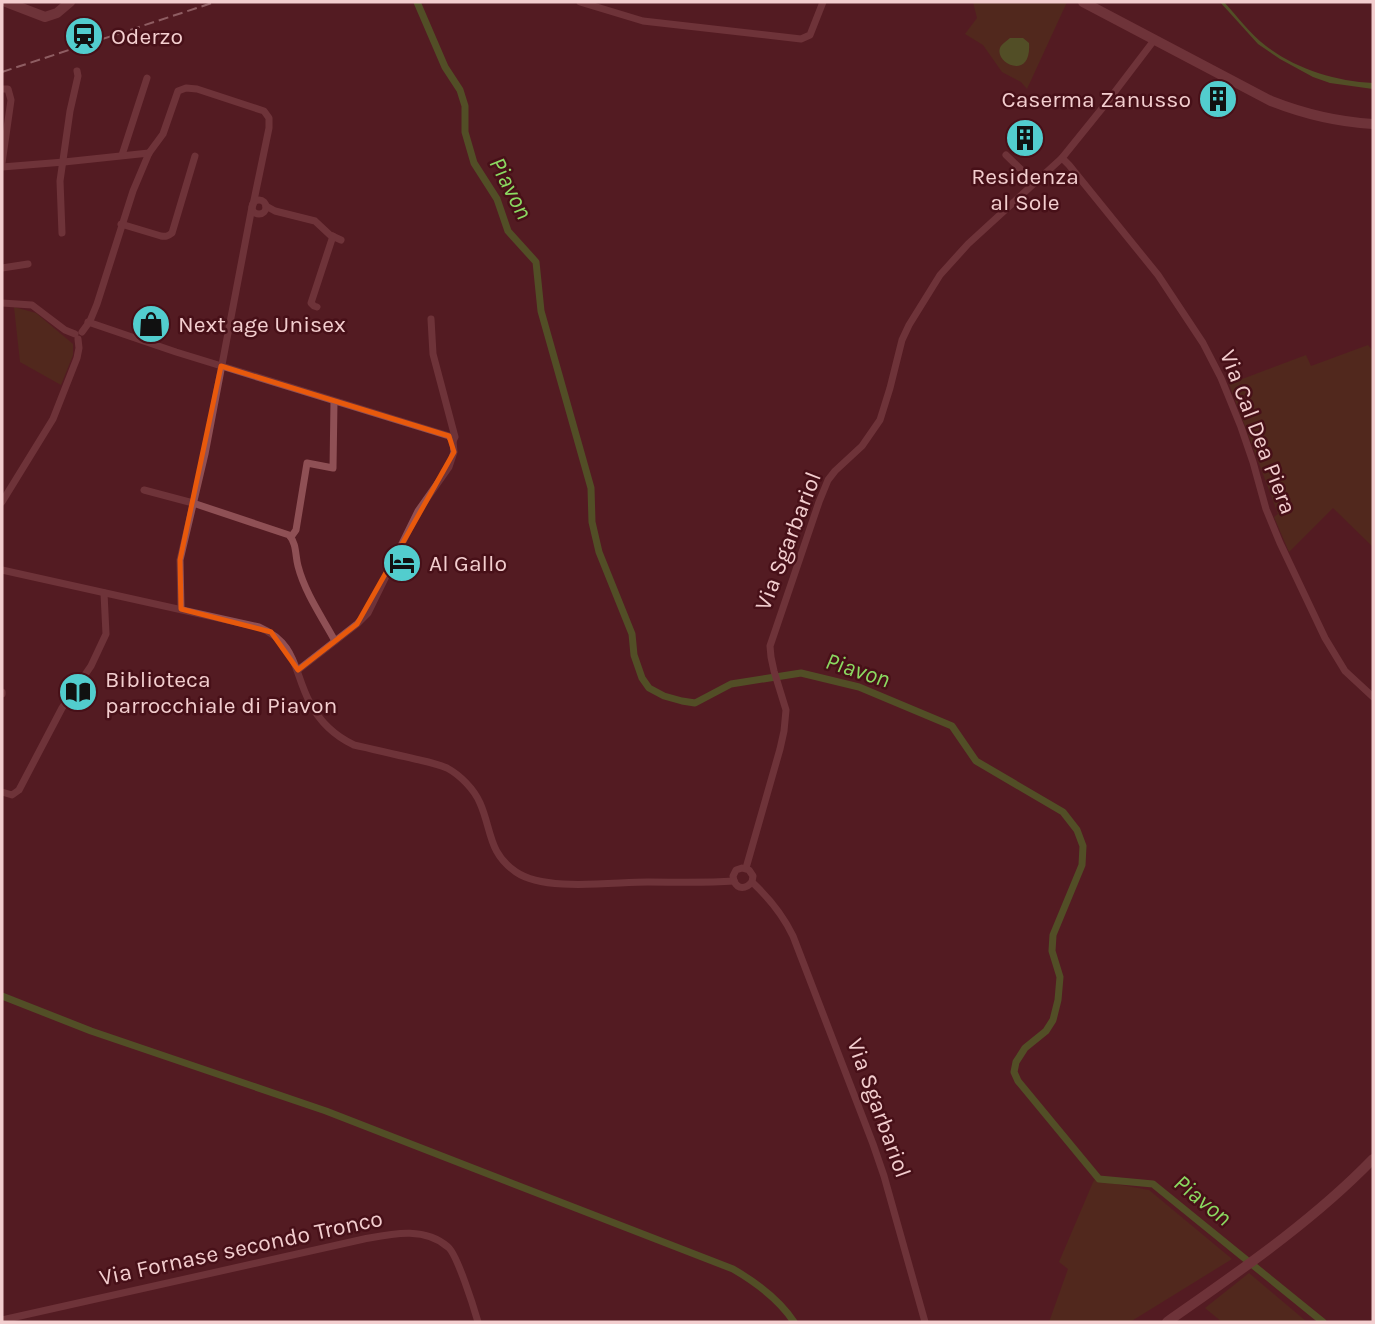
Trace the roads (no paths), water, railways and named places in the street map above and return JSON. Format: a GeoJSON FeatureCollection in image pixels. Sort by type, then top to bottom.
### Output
{"type":"FeatureCollection","features":[{"type":"Feature","properties":{"kind":"street"},"geometry":{"type":"LineString","coordinates":[[6,2],[45,17],[57,13],[69,2]]}},
{"type":"Feature","properties":{"kind":"street"},"geometry":{"type":"LineString","coordinates":[[580,2],[643,21],[801,39],[810,35],[823,2]]}},
{"type":"Feature","properties":{"kind":"street"},"geometry":{"type":"LineString","coordinates":[[1083,2],[1283,105],[1334,120],[1373,124]]}},
{"type":"Feature","properties":{"kind":"street","name":"Via Sgarbariol"},"geometry":{"type":"LineString","coordinates":[[746,868],[784,732],[786,710],[776,680],[770,646],[828,480],[862,446],[880,420],[900,346],[909,325],[950,263],[1062,158],[1154,39]]}},
{"type":"Feature","properties":{"kind":"street"},"geometry":{"type":"LineString","coordinates":[[62,233],[60,192],[77,71]]}},
{"type":"Feature","properties":{"kind":"street"},"geometry":{"type":"LineString","coordinates":[[122,155],[146,78]]}},
{"type":"Feature","properties":{"kind":"street"},"geometry":{"type":"LineString","coordinates":[[2,89],[8,89],[11,100],[2,165],[149,153]]}},
{"type":"Feature","properties":{"kind":"street"},"geometry":{"type":"LineString","coordinates":[[3,500],[53,419],[77,358],[78,335],[97,303],[132,191],[149,153],[163,134],[176,93],[182,89],[197,89],[264,111],[269,118],[269,128],[256,190],[259,207],[250,225],[205,454],[180,560],[181,609]]}},
{"type":"Feature","properties":{"kind":"street"},"geometry":{"type":"LineString","coordinates":[[1006,155],[1035,183]]}},
{"type":"Feature","properties":{"kind":"street"},"geometry":{"type":"LineString","coordinates":[[121,224],[166,237],[172,233],[195,156]]}},
{"type":"Feature","properties":{"kind":"street","name":"Via Cal Dea Piera"},"geometry":{"type":"LineString","coordinates":[[1062,158],[1158,275],[1203,343],[1241,427],[1266,509],[1319,626],[1345,671],[1373,697]]}},
{"type":"Feature","properties":{"kind":"street"},"geometry":{"type":"LineString","coordinates":[[259,207],[315,221],[337,238],[311,303],[317,307]]}},
{"type":"Feature","properties":{"kind":"street"},"geometry":{"type":"LineString","coordinates":[[2,268],[28,264]]}},
{"type":"Feature","properties":{"kind":"street"},"geometry":{"type":"LineString","coordinates":[[2,303],[32,305],[65,330],[78,335]]}},
{"type":"Feature","properties":{"kind":"street"},"geometry":{"type":"LineString","coordinates":[[298,670],[357,624],[368,612],[418,511],[449,467],[454,452],[455,434],[433,354],[431,319]]}},
{"type":"Feature","properties":{"kind":"street"},"geometry":{"type":"LineString","coordinates":[[88,322],[334,402],[449,436],[453,442]]}},
{"type":"Feature","properties":{"kind":"street"},"geometry":{"type":"LineString","coordinates":[[291,537],[296,530],[307,463],[333,468],[334,402]]}},
{"type":"Feature","properties":{"kind":"street"},"geometry":{"type":"LineString","coordinates":[[144,490],[286,533],[295,545],[303,583],[335,641]]}},
{"type":"Feature","properties":{"kind":"street"},"geometry":{"type":"LineString","coordinates":[[2,570],[260,627],[271,632],[285,644],[310,702],[331,730],[354,745],[449,769],[462,779],[480,803],[496,851],[517,873],[531,880],[577,884],[734,881],[737,886],[744,887],[752,881]]}},
{"type":"Feature","properties":{"kind":"street"},"geometry":{"type":"LineString","coordinates":[[2,792],[12,795],[19,790],[62,708],[91,666],[106,634],[104,593]]}},
{"type":"Feature","properties":{"kind":"street","name":"Via Sgarbariol"},"geometry":{"type":"LineString","coordinates":[[734,881],[736,870],[746,868],[752,873],[752,881],[772,901],[786,923],[877,1155],[925,1322]]}},
{"type":"Feature","properties":{"kind":"street"},"geometry":{"type":"LineString","coordinates":[[1167,1322],[1256,1259],[1325,1204],[1373,1159]]}},
{"type":"Feature","properties":{"kind":"street","name":"Via Fornase secondo Tronco"},"geometry":{"type":"LineString","coordinates":[[2,1320],[399,1233],[422,1234],[450,1248],[478,1322]]}},
{"type":"Feature","properties":{"kind":"waterway","name":"Piavon"},"geometry":{"type":"LineString","coordinates":[[417,2],[445,67],[460,90],[465,106],[465,132],[474,163],[497,199],[508,231],[536,262],[541,311],[591,488],[592,522],[599,552],[632,634],[634,655],[642,678],[649,688],[664,696],[695,703],[731,684],[801,673],[859,687],[952,726],[976,761],[1063,812],[1077,830],[1083,846],[1082,865],[1053,935],[1052,951],[1060,977],[1053,1020],[1046,1031],[1025,1048],[1016,1062],[1014,1072],[1018,1081],[1099,1179],[1153,1184],[1323,1322]]}},
{"type":"Feature","properties":{"kind":"waterway"},"geometry":{"type":"LineString","coordinates":[[2,996],[91,1031],[326,1111],[733,1269],[767,1292],[794,1322]]}},
{"type":"Feature","properties":{"kind":"railway"},"geometry":{"type":"LineString","coordinates":[[2,72],[215,2]]}},
{"type":"Feature","properties":{"kind":"place","name":"Oderzo"},"geometry":{"type":"Point","coordinates":[84,36]}},
{"type":"Feature","properties":{"kind":"place","name":"Caserma Zanusso"},"geometry":{"type":"Point","coordinates":[1218,99]}},
{"type":"Feature","properties":{"kind":"place","name":"Residenza al Sole"},"geometry":{"type":"Point","coordinates":[1025,138]}},
{"type":"Feature","properties":{"kind":"place","name":"Next age Unisex"},"geometry":{"type":"Point","coordinates":[151,324]}},
{"type":"Feature","properties":{"kind":"place","name":"Al Gallo"},"geometry":{"type":"Point","coordinates":[402,563]}},
{"type":"Feature","properties":{"kind":"place","name":"Biblioteca parrocchiale di Piavon"},"geometry":{"type":"Point","coordinates":[78,692]}}]}
